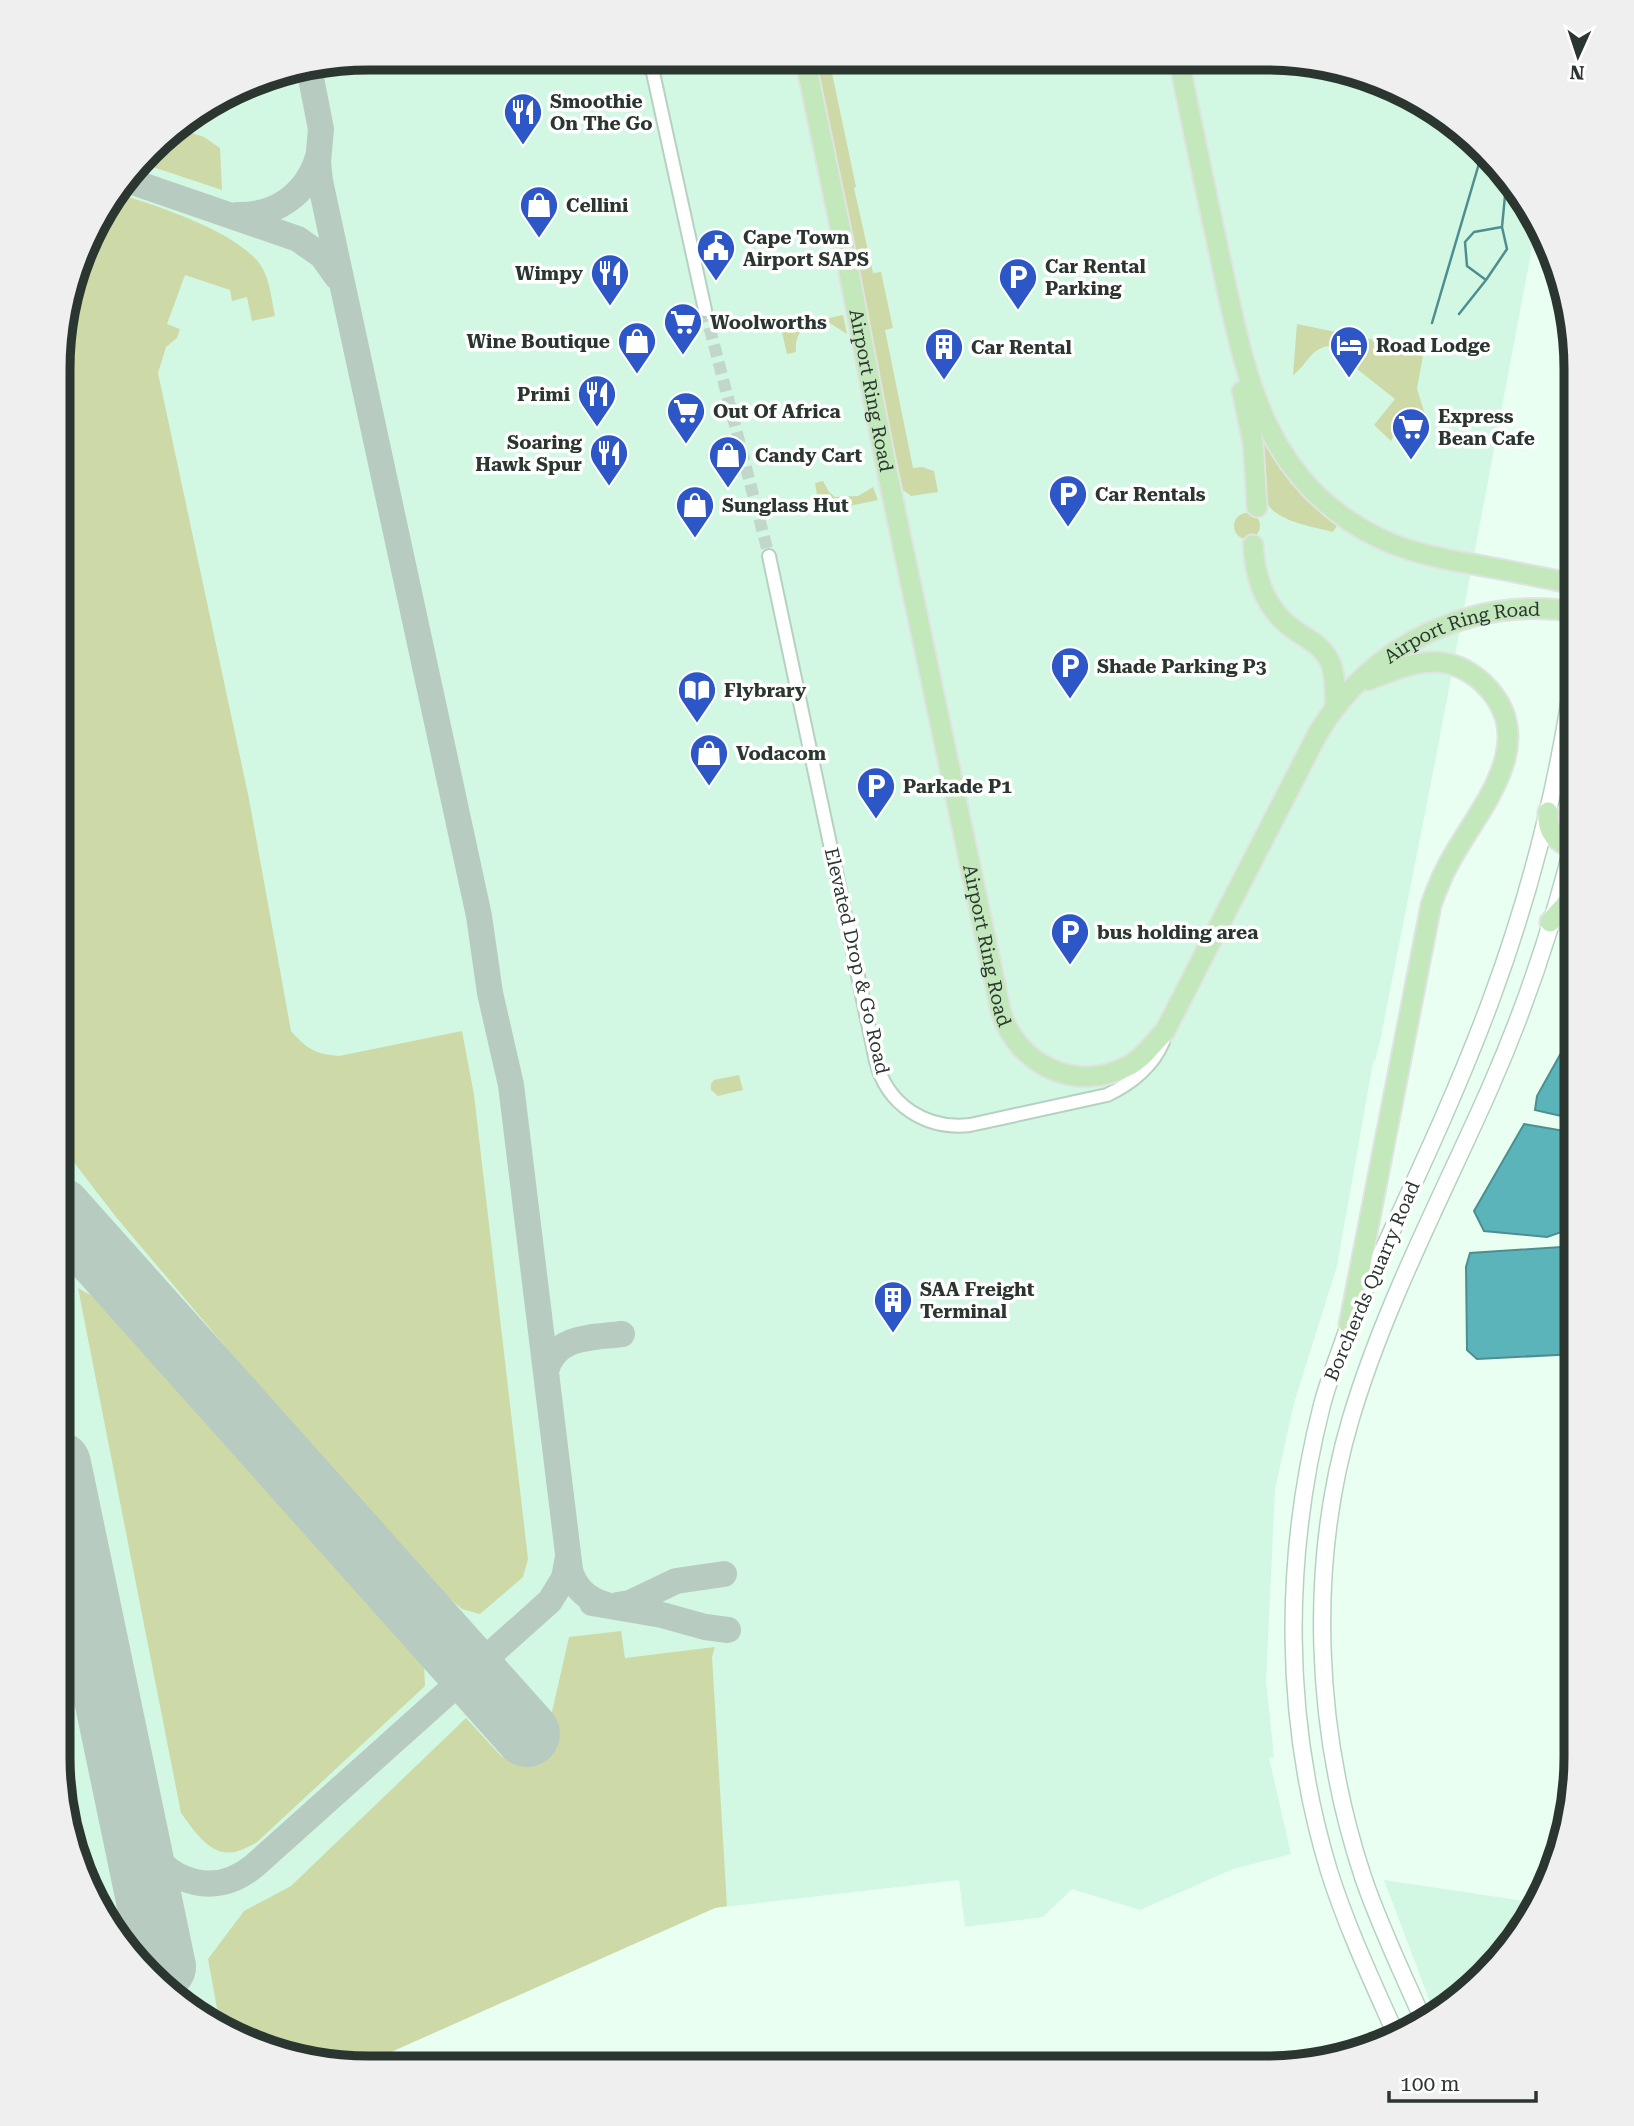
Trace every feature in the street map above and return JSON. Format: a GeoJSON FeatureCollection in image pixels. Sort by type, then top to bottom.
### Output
{"type":"FeatureCollection","features":[{"type":"Feature","properties":{"kind":"main road","name":"Airport Ring Road"},"geometry":{"type":"LineString","coordinates":[[807,70],[887,471],[1003,1018],[1015,1041],[1034,1060],[1057,1072],[1077,1077],[1103,1075],[1122,1069],[1144,1055],[1165,1031],[1318,733],[1335,708],[1379,663],[1400,648],[1448,624],[1473,616],[1506,610],[1564,611]]}},
{"type":"Feature","properties":{"kind":"main road"},"geometry":{"type":"LineString","coordinates":[[1181,70],[1241,355],[1266,424],[1282,453],[1331,507],[1361,528],[1394,544],[1425,555],[1564,582]]}},
{"type":"Feature","properties":{"kind":"main road"},"geometry":{"type":"LineString","coordinates":[[1241,355],[1242,390],[1253,443],[1256,507]]}},
{"type":"Feature","properties":{"kind":"main road"},"geometry":{"type":"LineString","coordinates":[[1253,545],[1258,580],[1268,602],[1289,625],[1318,645],[1330,663],[1335,680],[1335,708]]}},
{"type":"Feature","properties":{"kind":"main road"},"geometry":{"type":"LineString","coordinates":[[1349,1325],[1430,908],[1447,866],[1500,777],[1508,748],[1506,725],[1496,700],[1480,681],[1463,670],[1438,663],[1411,663],[1357,683]]}},
{"type":"Feature","properties":{"kind":"main road","name":"Borcherds Quarry Road"},"geometry":{"type":"LineString","coordinates":[[1393,2027],[1352,1934],[1329,1871],[1307,1779],[1296,1701],[1293,1592],[1303,1496],[1322,1403],[1349,1325],[1453,1095],[1486,1014],[1522,908],[1548,811],[1564,731]]}},
{"type":"Feature","properties":{"kind":"main road"},"geometry":{"type":"LineString","coordinates":[[1548,811],[1548,823],[1553,835],[1564,845]]}},
{"type":"Feature","properties":{"kind":"main road","name":"Borcherds Quarry Road"},"geometry":{"type":"LineString","coordinates":[[1420,2013],[1371,1899],[1350,1834],[1338,1781],[1328,1713],[1324,1659],[1323,1605],[1328,1536],[1345,1443],[1364,1379],[1400,1288],[1504,1056],[1529,990],[1564,878]]}},
{"type":"Feature","properties":{"kind":"main road"},"geometry":{"type":"LineString","coordinates":[[1550,922],[1564,906]]}},
{"type":"Feature","properties":{"kind":"street"},"geometry":{"type":"LineString","coordinates":[[652,70],[705,310]]}},
{"type":"Feature","properties":{"kind":"street","name":"Elevated Drop & Go Road"},"geometry":{"type":"LineString","coordinates":[[769,556],[876,1062],[882,1080],[893,1097],[907,1110],[937,1124],[970,1125],[1101,1097],[1125,1085],[1145,1069],[1160,1049],[1165,1031]]}},
{"type":"Feature","properties":{"kind":"shaded area"},"geometry":{"type":"Polygon","coordinates":[[[815,70],[831,70],[873,273],[881,272],[893,328],[885,330],[913,468],[922,467],[934,471],[938,492],[911,496],[903,490],[815,70]]]}},
{"type":"Feature","properties":{"kind":"shaded area"},"geometry":{"type":"Polygon","coordinates":[[[1265,70],[1343,80],[1380,93],[1415,110],[1462,144],[1490,172],[1514,203],[1534,238],[1435,762],[1380,1041],[1373,1062],[1337,1266],[1294,1403],[1275,1489],[1266,1681],[1274,1757],[1269,1758],[1291,1854],[1233,1869],[1140,1910],[1072,1889],[1043,1917],[965,1927],[959,1880],[715,1908],[391,2052],[389,2056],[349,2055],[291,2046],[254,2033],[219,2016],[172,1982],[144,1954],[110,1907],[93,1872],[80,1835],[73,1796],[70,1757],[70,369],[80,291],[93,254],[110,219],[144,172],[172,144],[219,110],[254,93],[291,80],[349,71],[1265,70]]]}},
{"type":"Feature","properties":{"kind":"shaded area"},"geometry":{"type":"Polygon","coordinates":[[[187,132],[204,137],[220,148],[222,190],[150,166],[187,132]]]}},
{"type":"Feature","properties":{"kind":"shaded area"},"geometry":{"type":"Polygon","coordinates":[[[125,196],[218,232],[253,256],[267,280],[275,316],[252,321],[247,297],[232,301],[230,290],[185,275],[167,324],[180,329],[177,338],[166,347],[158,373],[249,799],[291,1031],[312,1050],[339,1056],[462,1031],[474,1095],[528,1559],[523,1577],[480,1614],[462,1609],[408,1563],[116,1217],[70,1157],[70,369],[80,291],[101,237],[125,196]]]}},
{"type":"Feature","properties":{"kind":"shaded area"},"geometry":{"type":"Polygon","coordinates":[[[843,315],[847,334],[828,322],[814,323],[800,333],[796,352],[787,354],[781,328],[843,315]]]}},
{"type":"Feature","properties":{"kind":"shaded area"},"geometry":{"type":"Polygon","coordinates":[[[1297,324],[1424,350],[1417,389],[1429,427],[1419,431],[1400,425],[1391,441],[1374,425],[1395,399],[1328,346],[1313,354],[1293,375],[1297,324]]]}},
{"type":"Feature","properties":{"kind":"shaded area"},"geometry":{"type":"Polygon","coordinates":[[[1264,436],[1338,524],[1333,532],[1295,522],[1270,507],[1261,478],[1258,440],[1264,436]]]}},
{"type":"Feature","properties":{"kind":"shaded area"},"geometry":{"type":"Polygon","coordinates":[[[823,481],[835,497],[858,496],[873,487],[878,500],[820,512],[815,483],[823,481]]]}},
{"type":"Feature","properties":{"kind":"shaded area"},"geometry":{"type":"Polygon","coordinates":[[[1247,513],[1256,517],[1260,526],[1256,535],[1247,539],[1238,535],[1234,526],[1238,517],[1247,513]]]}},
{"type":"Feature","properties":{"kind":"shaded area"},"geometry":{"type":"Polygon","coordinates":[[[739,1075],[743,1090],[718,1096],[711,1090],[714,1080],[739,1075]]]}},
{"type":"Feature","properties":{"kind":"shaded area"},"geometry":{"type":"Polygon","coordinates":[[[78,1288],[94,1297],[424,1665],[425,1686],[256,1843],[237,1851],[225,1852],[210,1846],[181,1813],[78,1288]]]}},
{"type":"Feature","properties":{"kind":"shaded area"},"geometry":{"type":"Polygon","coordinates":[[[621,1631],[625,1658],[715,1647],[712,1657],[727,1906],[715,1908],[391,2052],[389,2056],[349,2055],[291,2046],[254,2033],[218,2016],[208,1959],[244,1911],[291,1886],[466,1718],[502,1757],[552,1712],[569,1637],[621,1631]]]}},
{"type":"Feature","properties":{"kind":"shaded area"},"geometry":{"type":"Polygon","coordinates":[[[71,1778],[88,1858],[80,1835],[71,1778]]]}},
{"type":"Feature","properties":{"kind":"shaded area"},"geometry":{"type":"Polygon","coordinates":[[[1384,1880],[1527,1901],[1490,1954],[1462,1982],[1431,2006],[1384,1880]]]}},
{"type":"Feature","properties":{"kind":"water"},"geometry":{"type":"Polygon","coordinates":[[[1564,1048],[1564,1117],[1535,1110],[1537,1096],[1564,1048]]]}},
{"type":"Feature","properties":{"kind":"water"},"geometry":{"type":"Polygon","coordinates":[[[1524,1124],[1564,1131],[1564,1231],[1547,1237],[1484,1231],[1474,1211],[1524,1124]]]}},
{"type":"Feature","properties":{"kind":"water"},"geometry":{"type":"Polygon","coordinates":[[[1564,1247],[1564,1355],[1477,1359],[1467,1350],[1466,1267],[1470,1253],[1564,1247]]]}},
{"type":"Feature","properties":{"kind":"waterway"},"geometry":{"type":"LineString","coordinates":[[1432,323],[1480,162]]}},
{"type":"Feature","properties":{"kind":"waterway"},"geometry":{"type":"LineString","coordinates":[[1486,280],[1467,266],[1465,242],[1474,232],[1502,227],[1505,192]]}},
{"type":"Feature","properties":{"kind":"waterway"},"geometry":{"type":"LineString","coordinates":[[1459,314],[1507,249],[1502,227]]}},
{"type":"Feature","properties":{"kind":"taxiway"},"geometry":{"type":"LineString","coordinates":[[311,76],[321,129],[318,162],[320,181],[479,916],[490,993],[511,1085],[570,1570],[583,1593],[607,1605]]}},
{"type":"Feature","properties":{"kind":"taxiway"},"geometry":{"type":"LineString","coordinates":[[237,215],[265,212],[288,200],[306,182],[318,157]]}},
{"type":"Feature","properties":{"kind":"taxiway"},"geometry":{"type":"LineString","coordinates":[[135,183],[298,239],[322,256],[337,277]]}},
{"type":"Feature","properties":{"kind":"taxiway"},"geometry":{"type":"LineString","coordinates":[[546,1371],[557,1351],[566,1345],[587,1338],[622,1334]]}},
{"type":"Feature","properties":{"kind":"taxiway"},"geometry":{"type":"LineString","coordinates":[[115,1735],[123,1778],[136,1822],[145,1843],[158,1860],[174,1874],[195,1882],[211,1884],[234,1879],[254,1866],[550,1601],[564,1578],[568,1557]]}},
{"type":"Feature","properties":{"kind":"taxiway"},"geometry":{"type":"LineString","coordinates":[[617,1605],[630,1603],[676,1581],[724,1574]]}},
{"type":"Feature","properties":{"kind":"taxiway"},"geometry":{"type":"LineString","coordinates":[[592,1603],[728,1630]]}},
{"type":"Feature","properties":{"kind":"taxiway"},"geometry":{"type":"LineString","coordinates":[[143,1953],[159,1950]]}},
{"type":"Feature","properties":{"kind":"runway"},"geometry":{"type":"LineString","coordinates":[[70,1222],[527,1734]]}},
{"type":"Feature","properties":{"kind":"runway"},"geometry":{"type":"LineString","coordinates":[[70,1521],[163,1967]]}},
{"type":"Feature","properties":{"kind":"tunnel"},"geometry":{"type":"LineString","coordinates":[[705,310],[769,556]]}},
{"type":"Feature","properties":{"kind":"place","name":"Smoothie On The Go"},"geometry":{"type":"Point","coordinates":[523,146]}},
{"type":"Feature","properties":{"kind":"place","name":"Cellini"},"geometry":{"type":"Point","coordinates":[539,239]}},
{"type":"Feature","properties":{"kind":"place","name":"Cape Town Airport SAPS"},"geometry":{"type":"Point","coordinates":[716,282]}},
{"type":"Feature","properties":{"kind":"place","name":"Wimpy"},"geometry":{"type":"Point","coordinates":[610,307]}},
{"type":"Feature","properties":{"kind":"place","name":"Car Rental Parking"},"geometry":{"type":"Point","coordinates":[1018,311]}},
{"type":"Feature","properties":{"kind":"place","name":"Woolworths"},"geometry":{"type":"Point","coordinates":[683,356]}},
{"type":"Feature","properties":{"kind":"place","name":"Wine Boutique"},"geometry":{"type":"Point","coordinates":[637,375]}},
{"type":"Feature","properties":{"kind":"place","name":"Road Lodge"},"geometry":{"type":"Point","coordinates":[1349,379]}},
{"type":"Feature","properties":{"kind":"place","name":"Car Rental"},"geometry":{"type":"Point","coordinates":[944,381]}},
{"type":"Feature","properties":{"kind":"place","name":"Primi"},"geometry":{"type":"Point","coordinates":[597,428]}},
{"type":"Feature","properties":{"kind":"place","name":"Out Of Africa"},"geometry":{"type":"Point","coordinates":[686,445]}},
{"type":"Feature","properties":{"kind":"place","name":"Express Bean Cafe"},"geometry":{"type":"Point","coordinates":[1411,461]}},
{"type":"Feature","properties":{"kind":"place","name":"Soaring Hawk Spur"},"geometry":{"type":"Point","coordinates":[609,487]}},
{"type":"Feature","properties":{"kind":"place","name":"Candy Cart"},"geometry":{"type":"Point","coordinates":[728,489]}},
{"type":"Feature","properties":{"kind":"place","name":"Car Rentals"},"geometry":{"type":"Point","coordinates":[1068,528]}},
{"type":"Feature","properties":{"kind":"place","name":"Sunglass Hut"},"geometry":{"type":"Point","coordinates":[695,539]}},
{"type":"Feature","properties":{"kind":"place","name":"Shade Parking P3"},"geometry":{"type":"Point","coordinates":[1070,700]}},
{"type":"Feature","properties":{"kind":"place","name":"Flybrary"},"geometry":{"type":"Point","coordinates":[697,724]}},
{"type":"Feature","properties":{"kind":"place","name":"Vodacom"},"geometry":{"type":"Point","coordinates":[709,787]}},
{"type":"Feature","properties":{"kind":"place","name":"Parkade P1"},"geometry":{"type":"Point","coordinates":[876,820]}},
{"type":"Feature","properties":{"kind":"place","name":"bus holding area"},"geometry":{"type":"Point","coordinates":[1070,966]}},
{"type":"Feature","properties":{"kind":"place","name":"SAA Freight Terminal"},"geometry":{"type":"Point","coordinates":[893,1334]}}]}
